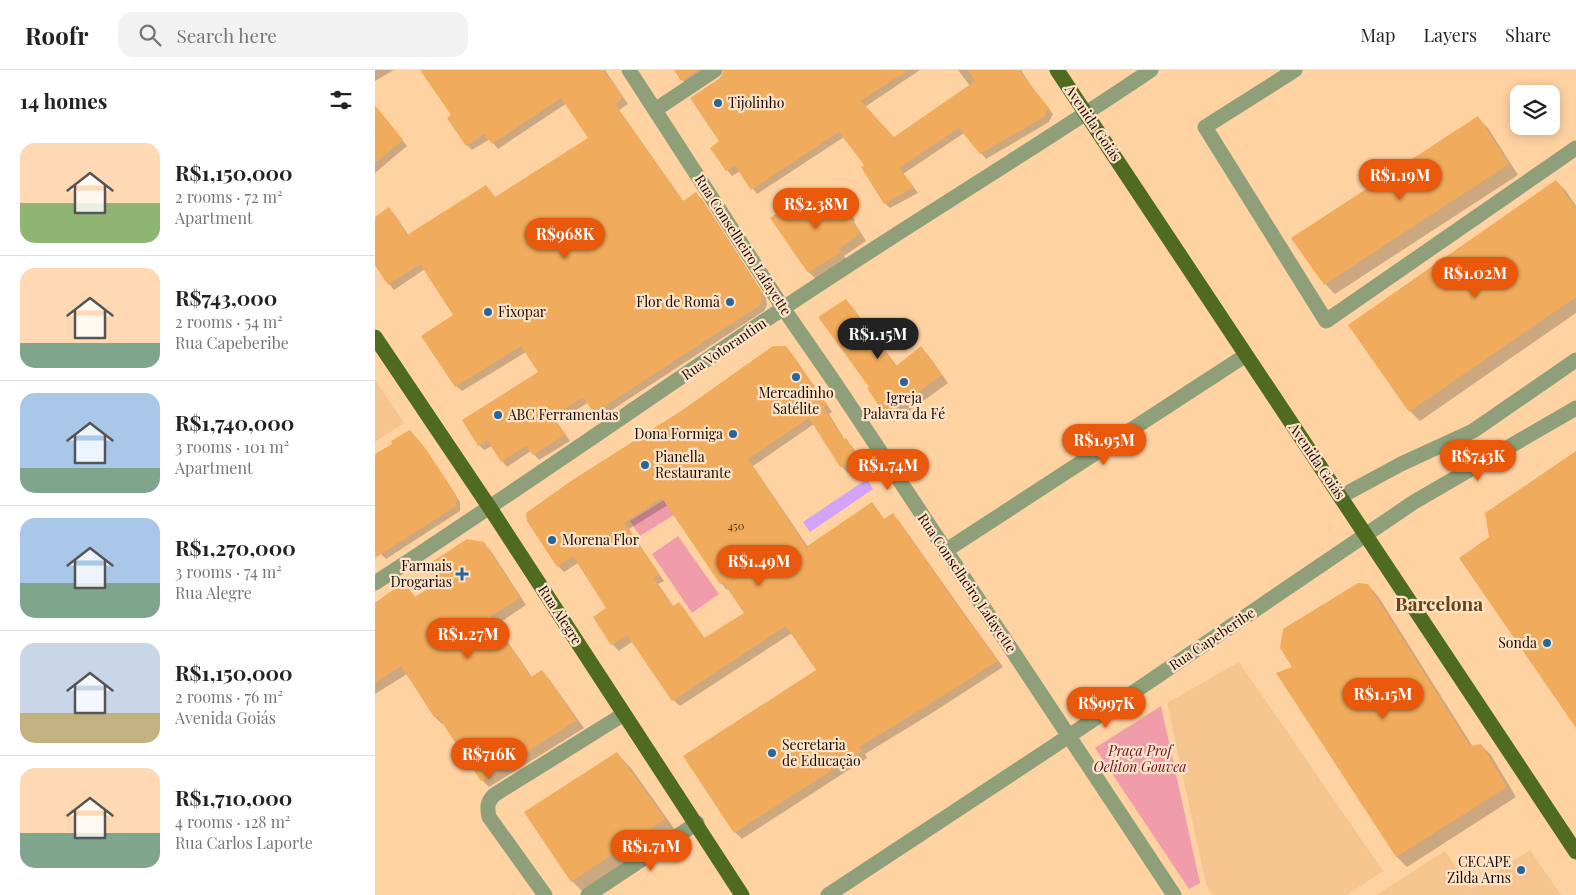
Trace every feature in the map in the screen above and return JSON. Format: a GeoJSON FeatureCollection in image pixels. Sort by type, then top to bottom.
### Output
{"type":"FeatureCollection","features":[{"type":"Feature","properties":{"kind":"main road","name":"Avenida Goiás"},"geometry":{"type":"LineString","coordinates":[[1057,70],[1576,852]]}},
{"type":"Feature","properties":{"kind":"main road","name":"Rua Alegre"},"geometry":{"type":"LineString","coordinates":[[375,337],[490,508],[742,895]]}},
{"type":"Feature","properties":{"kind":"street","name":"Rua Conselheiro Lafayette"},"geometry":{"type":"LineString","coordinates":[[629,70],[783,308],[841,391],[1174,895]]}},
{"type":"Feature","properties":{"kind":"street"},"geometry":{"type":"LineString","coordinates":[[655,110],[715,70]]}},
{"type":"Feature","properties":{"kind":"street","name":"Rua Votorantim"},"geometry":{"type":"LineString","coordinates":[[375,583],[490,508],[783,308],[1086,114],[1151,70]]}},
{"type":"Feature","properties":{"kind":"street"},"geometry":{"type":"LineString","coordinates":[[1295,70],[1205,127],[1325,321],[1576,148]]}},
{"type":"Feature","properties":{"kind":"street"},"geometry":{"type":"LineString","coordinates":[[945,551],[1246,355]]}},
{"type":"Feature","properties":{"kind":"street"},"geometry":{"type":"LineString","coordinates":[[1340,496],[1401,464],[1473,431],[1576,360]]}},
{"type":"Feature","properties":{"kind":"street","name":"Rua Capeberibe"},"geometry":{"type":"LineString","coordinates":[[828,895],[1069,736],[1413,502],[1576,408]]}},
{"type":"Feature","properties":{"kind":"street"},"geometry":{"type":"LineString","coordinates":[[545,895],[489,817],[487,809],[489,801],[494,795],[624,714]]}},
{"type":"Feature","properties":{"kind":"street"},"geometry":{"type":"LineString","coordinates":[[588,895],[697,824]]}},
{"type":"Feature","properties":{"kind":"shaded area"},"geometry":{"type":"Polygon","coordinates":[[[375,380],[404,423],[375,442],[375,380]]]}},
{"type":"Feature","properties":{"kind":"shaded area"},"geometry":{"type":"Polygon","coordinates":[[[867,479],[873,489],[810,532],[803,522],[867,479]]]}},
{"type":"Feature","properties":{"kind":"shaded area"},"geometry":{"type":"Polygon","coordinates":[[[1239,662],[1383,871],[1347,895],[1213,895],[1206,884],[1167,703],[1239,662]]]}},
{"type":"Feature","properties":{"kind":"shaded area","name":"CECAPE Zilda Arns"},"geometry":{"type":"Polygon","coordinates":[[[1530,850],[1561,895],[1376,895],[1445,851],[1471,889],[1530,850]]]}},
{"type":"Feature","properties":{"kind":"green space"},"geometry":{"type":"Polygon","coordinates":[[[677,492],[687,507],[640,536],[630,521],[677,492]]]}},
{"type":"Feature","properties":{"kind":"green space"},"geometry":{"type":"Polygon","coordinates":[[[678,536],[719,594],[692,613],[652,554],[678,536]]]}},
{"type":"Feature","properties":{"kind":"green space","name":"Praça Prof Oeliton Gouvea"},"geometry":{"type":"Polygon","coordinates":[[[1161,706],[1200,883],[1189,889],[1095,748],[1161,706]]]}},
{"type":"Feature","properties":{"kind":"building"},"geometry":{"type":"Polygon","coordinates":[[[420,70],[604,70],[623,98],[615,104],[683,201],[696,192],[709,210],[761,291],[762,299],[759,306],[594,413],[583,397],[553,416],[565,435],[533,455],[526,446],[501,462],[487,440],[478,446],[462,420],[538,372],[521,346],[455,387],[421,336],[453,315],[420,264],[388,285],[375,265],[375,217],[389,207],[407,235],[486,185],[495,197],[588,138],[561,98],[492,144],[484,134],[466,146],[447,118],[451,115],[420,70]]]}},
{"type":"Feature","properties":{"kind":"building"},"geometry":{"type":"Polygon","coordinates":[[[674,70],[698,70],[681,81],[674,70]]]}},
{"type":"Feature","properties":{"kind":"building"},"geometry":{"type":"Polygon","coordinates":[[[724,70],[908,70],[861,101],[894,137],[975,81],[968,70],[1020,70],[1049,108],[1044,117],[980,154],[959,128],[899,168],[914,187],[884,204],[861,167],[864,165],[839,132],[751,190],[735,166],[726,171],[710,148],[719,141],[690,98],[720,78],[724,70]]]}},
{"type":"Feature","properties":{"kind":"building"},"geometry":{"type":"Polygon","coordinates":[[[375,105],[403,140],[375,163],[375,105]]]}},
{"type":"Feature","properties":{"kind":"building"},"geometry":{"type":"Polygon","coordinates":[[[1478,116],[1509,164],[1324,285],[1291,238],[1478,116]]]}},
{"type":"Feature","properties":{"kind":"building"},"geometry":{"type":"Polygon","coordinates":[[[1556,180],[1576,209],[1576,297],[1409,412],[1348,325],[1556,180]]]}},
{"type":"Feature","properties":{"kind":"building"},"geometry":{"type":"Polygon","coordinates":[[[836,193],[850,213],[848,214],[860,234],[838,249],[841,252],[808,273],[770,218],[803,196],[811,209],[836,193]]]}},
{"type":"Feature","properties":{"kind":"building"},"geometry":{"type":"Polygon","coordinates":[[[846,299],[896,366],[921,346],[942,375],[885,415],[867,388],[869,387],[818,317],[846,299]]]}},
{"type":"Feature","properties":{"kind":"building"},"geometry":{"type":"Polygon","coordinates":[[[773,346],[786,346],[827,405],[824,408],[844,440],[846,438],[861,462],[840,467],[809,418],[748,459],[806,547],[872,502],[884,519],[893,513],[998,661],[859,747],[862,751],[734,833],[683,756],[816,670],[786,626],[672,701],[627,635],[611,645],[593,617],[606,608],[573,556],[557,567],[527,521],[526,513],[571,481],[681,411],[773,346]],[[662,498],[624,523],[659,574],[653,578],[663,593],[673,606],[679,602],[704,638],[744,613],[723,582],[720,584],[662,498]]]}},
{"type":"Feature","properties":{"kind":"building"},"geometry":{"type":"Polygon","coordinates":[[[410,430],[426,449],[456,495],[456,506],[375,558],[375,454],[392,444],[391,441],[410,430]]]}},
{"type":"Feature","properties":{"kind":"building","name":"Sonda"},"geometry":{"type":"Polygon","coordinates":[[[1576,451],[1576,728],[1459,558],[1489,537],[1485,513],[1576,451]]]}},
{"type":"Feature","properties":{"kind":"building"},"geometry":{"type":"Polygon","coordinates":[[[467,539],[484,542],[520,598],[490,617],[531,677],[542,670],[577,720],[481,781],[437,715],[434,717],[401,666],[375,683],[375,603],[404,582],[415,597],[440,581],[429,564],[467,539]]]}},
{"type":"Feature","properties":{"kind":"building"},"geometry":{"type":"Polygon","coordinates":[[[1358,583],[1368,584],[1470,746],[1481,744],[1507,787],[1396,857],[1276,673],[1292,667],[1280,648],[1283,629],[1358,583]]]}},
{"type":"Feature","properties":{"kind":"building"},"geometry":{"type":"Polygon","coordinates":[[[617,752],[665,819],[571,882],[524,812],[617,752]]]}},
{"type":"Feature","properties":{"kind":"place","name":"Tijolinho"},"geometry":{"type":"Point","coordinates":[718,103]}},
{"type":"Feature","properties":{"kind":"place","name":"Flor de Romã"},"geometry":{"type":"Point","coordinates":[730,302]}},
{"type":"Feature","properties":{"kind":"place","name":"Fixopar"},"geometry":{"type":"Point","coordinates":[488,312]}},
{"type":"Feature","properties":{"kind":"place","name":"Mercadinho Satélite"},"geometry":{"type":"Point","coordinates":[796,377]}},
{"type":"Feature","properties":{"kind":"place","name":"Igreja Palavra da Fé"},"geometry":{"type":"Point","coordinates":[904,382]}},
{"type":"Feature","properties":{"kind":"place","name":"ABC Ferramentas"},"geometry":{"type":"Point","coordinates":[498,415]}},
{"type":"Feature","properties":{"kind":"place","name":"Dona Formiga"},"geometry":{"type":"Point","coordinates":[733,434]}},
{"type":"Feature","properties":{"kind":"place","name":"Pianella Restaurante"},"geometry":{"type":"Point","coordinates":[645,465]}},
{"type":"Feature","properties":{"kind":"place","name":"Morena Flor"},"geometry":{"type":"Point","coordinates":[552,540]}},
{"type":"Feature","properties":{"kind":"place","name":"Farmais Drogarias"},"geometry":{"type":"Point","coordinates":[462,574]}},
{"type":"Feature","properties":{"kind":"place","name":"Sonda"},"geometry":{"type":"Point","coordinates":[1547,643]}},
{"type":"Feature","properties":{"kind":"place","name":"Secretaria de Educação"},"geometry":{"type":"Point","coordinates":[772,753]}},
{"type":"Feature","properties":{"kind":"place","name":"CECAPE Zilda Arns"},"geometry":{"type":"Point","coordinates":[1521,870]}},
{"type":"Feature","properties":{"kind":"district","name":"Barcelona"},"geometry":{"type":"Point","coordinates":[1439,604]}}]}
